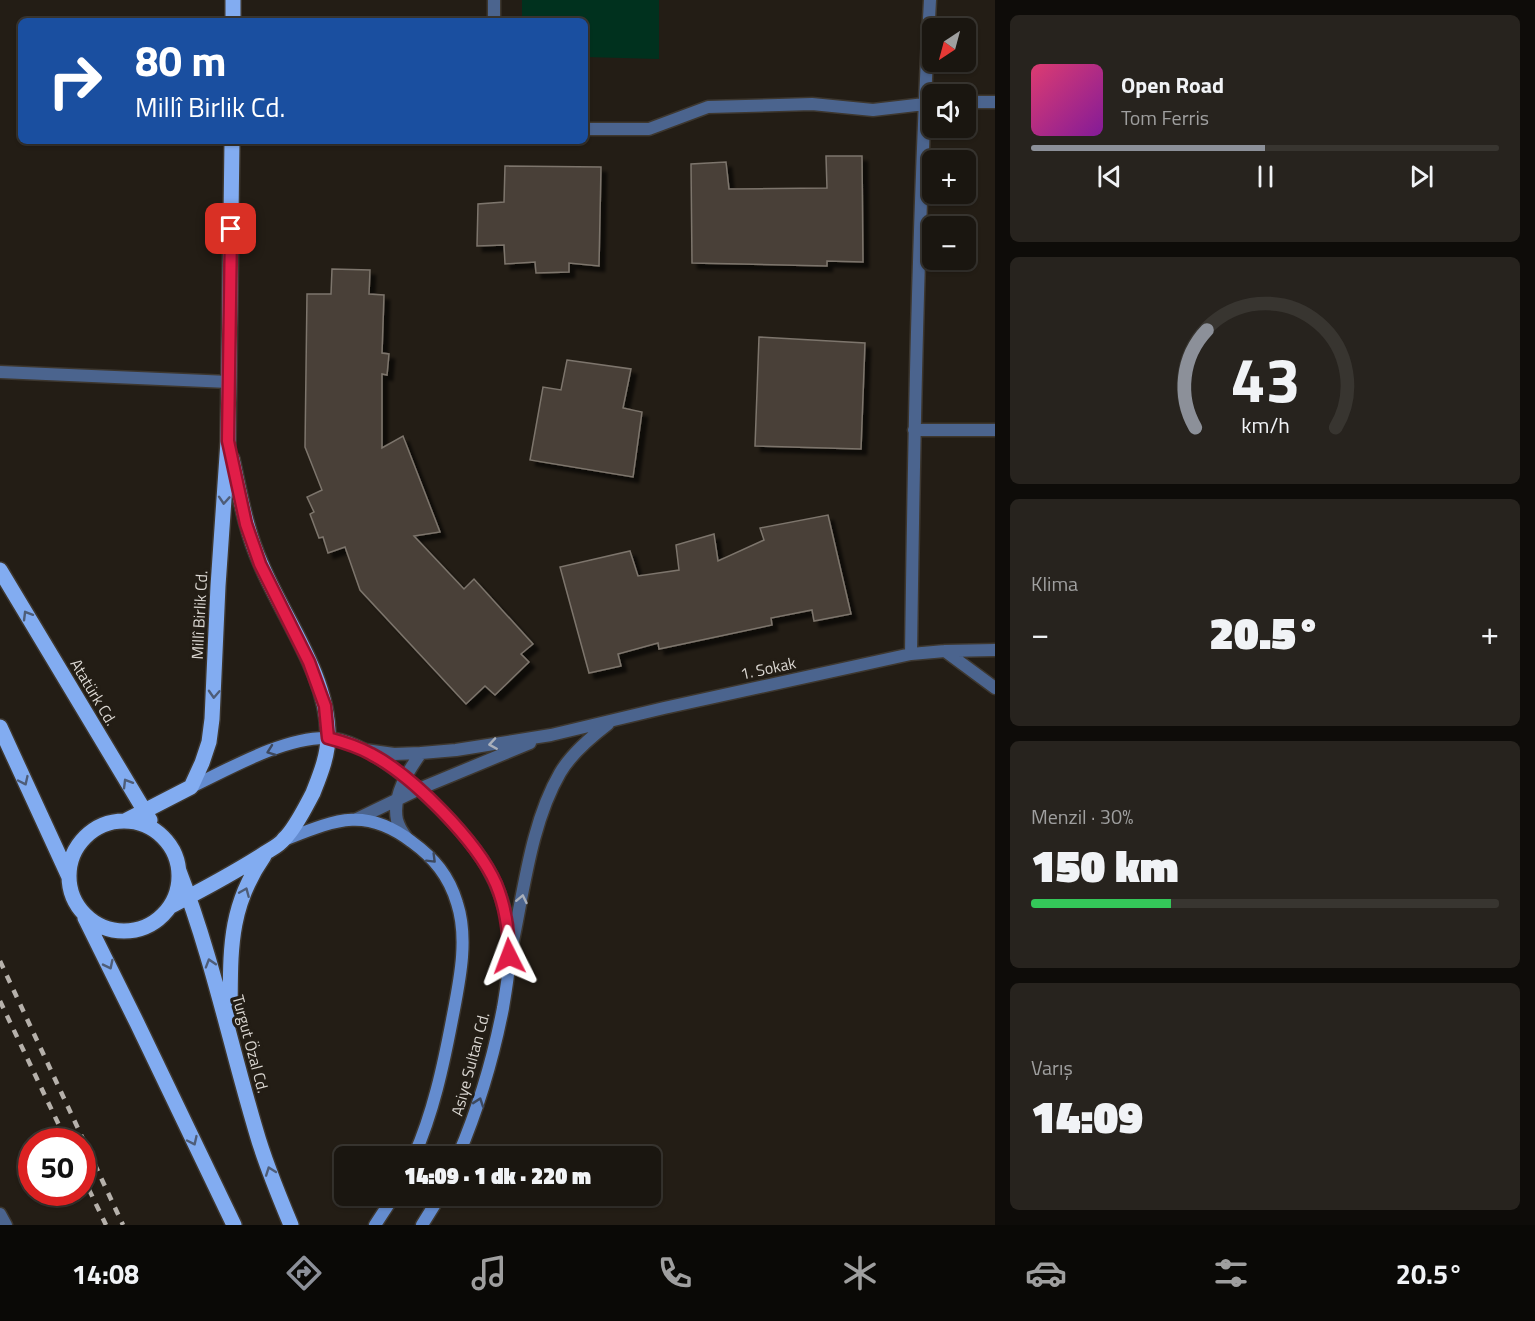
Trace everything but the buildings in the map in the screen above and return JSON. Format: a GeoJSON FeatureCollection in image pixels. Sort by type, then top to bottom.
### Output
{"type":"FeatureCollection","features":[{"type":"Feature","properties":{"kind":"main road"},"geometry":{"type":"LineString","coordinates":[[233,0],[233,18]]}},
{"type":"Feature","properties":{"kind":"main road","name":"Millî Birlik Cd."},"geometry":{"type":"LineString","coordinates":[[191,787],[209,742],[212,719],[228,441],[232,144]]}},
{"type":"Feature","properties":{"kind":"main road","name":"Millî Birlik Cd."},"geometry":{"type":"LineString","coordinates":[[228,441],[246,524],[260,564],[309,662],[325,706],[328,738],[320,776],[309,801],[284,840]]}},
{"type":"Feature","properties":{"kind":"main road","name":"Atatürk Cd."},"geometry":{"type":"LineString","coordinates":[[0,570],[158,832]]}},
{"type":"Feature","properties":{"kind":"main road"},"geometry":{"type":"LineString","coordinates":[[0,728],[69,878]]}},
{"type":"Feature","properties":{"kind":"main road"},"geometry":{"type":"LineString","coordinates":[[234,1225],[137,1023],[72,897],[69,878],[71,858],[80,843],[92,831],[108,823],[125,820],[233,766],[268,752],[300,741],[328,738]]}},
{"type":"Feature","properties":{"kind":"main road","name":"Asiye Sultan Cd."},"geometry":{"type":"LineString","coordinates":[[328,738],[345,742],[374,755],[419,789],[456,826],[487,866],[504,907],[509,931],[509,956],[501,1019],[486,1080],[463,1146]]}},
{"type":"Feature","properties":{"kind":"main road","name":"Asiye Sultan Cd."},"geometry":{"type":"LineString","coordinates":[[284,840],[339,821],[357,819],[374,821],[388,826],[424,850],[440,867],[450,884],[458,904],[462,928],[457,996],[433,1104],[418,1146]]}},
{"type":"Feature","properties":{"kind":"main road"},"geometry":{"type":"LineString","coordinates":[[82,913],[97,925],[115,931],[133,931],[150,926],[165,914],[175,899],[180,881],[178,863],[171,846],[158,832],[143,824],[125,820]]}},
{"type":"Feature","properties":{"kind":"main road"},"geometry":{"type":"LineString","coordinates":[[171,906],[218,881],[284,840]]}},
{"type":"Feature","properties":{"kind":"main road"},"geometry":{"type":"LineString","coordinates":[[229,1032],[231,951],[234,926],[247,886],[269,850]]}},
{"type":"Feature","properties":{"kind":"main road","name":"Turgut Özal Cd."},"geometry":{"type":"LineString","coordinates":[[179,871],[219,992],[256,1133],[291,1225]]}},
{"type":"Feature","properties":{"kind":"main road"},"geometry":{"type":"LineString","coordinates":[[375,1225],[387,1206]]}},
{"type":"Feature","properties":{"kind":"main road"},"geometry":{"type":"LineString","coordinates":[[422,1225],[434,1206]]}},
{"type":"Feature","properties":{"kind":"street"},"geometry":{"type":"LineString","coordinates":[[494,0],[494,18]]}},
{"type":"Feature","properties":{"kind":"street"},"geometry":{"type":"LineString","coordinates":[[929,84],[930,0]]}},
{"type":"Feature","properties":{"kind":"street"},"geometry":{"type":"LineString","coordinates":[[976,102],[995,102]]}},
{"type":"Feature","properties":{"kind":"street"},"geometry":{"type":"LineString","coordinates":[[588,129],[649,129],[708,107],[812,104],[873,110],[922,105]]}},
{"type":"Feature","properties":{"kind":"street"},"geometry":{"type":"LineString","coordinates":[[911,654],[914,430],[927,138]]}},
{"type":"Feature","properties":{"kind":"street"},"geometry":{"type":"LineString","coordinates":[[0,372],[229,382]]}},
{"type":"Feature","properties":{"kind":"street"},"geometry":{"type":"LineString","coordinates":[[914,430],[995,430]]}},
{"type":"Feature","properties":{"kind":"street","name":"1. Sokak"},"geometry":{"type":"LineString","coordinates":[[551,735],[911,654],[995,650]]}},
{"type":"Feature","properties":{"kind":"street"},"geometry":{"type":"LineString","coordinates":[[945,651],[995,688]]}},
{"type":"Feature","properties":{"kind":"street"},"geometry":{"type":"LineString","coordinates":[[509,956],[534,842],[550,795],[561,771],[594,734],[613,720]]}},
{"type":"Feature","properties":{"kind":"street"},"geometry":{"type":"LineString","coordinates":[[363,750],[394,754],[422,753],[551,735]]}},
{"type":"Feature","properties":{"kind":"street"},"geometry":{"type":"LineString","coordinates":[[357,819],[419,789],[551,735]]}},
{"type":"Feature","properties":{"kind":"street"},"geometry":{"type":"LineString","coordinates":[[406,837],[396,818],[398,799],[406,778],[422,753]]}},
{"type":"Feature","properties":{"kind":"street"},"geometry":{"type":"LineString","coordinates":[[0,1214],[6,1225]]}},
{"type":"Feature","properties":{"kind":"green space"},"geometry":{"type":"Polygon","coordinates":[[[522,0],[659,0],[659,59],[588,57],[588,18],[522,18],[522,0]]]}},
{"type":"Feature","properties":{"kind":"railway"},"geometry":{"type":"LineString","coordinates":[[0,961],[123,1225]]}},
{"type":"Feature","properties":{"kind":"railway"},"geometry":{"type":"LineString","coordinates":[[0,1001],[60,1128]]}},
{"type":"Feature","properties":{"kind":"railway"},"geometry":{"type":"LineString","coordinates":[[96,1204],[106,1225]]}},
{"type":"Feature","properties":{"kind":"route"},"geometry":{"type":"LineString","coordinates":[[231,229],[228,441],[246,524],[260,564],[320,689],[325,706],[328,738],[345,742],[374,755],[393,768],[439,808],[472,845],[487,866],[504,907],[509,931],[509,956]]}}]}
